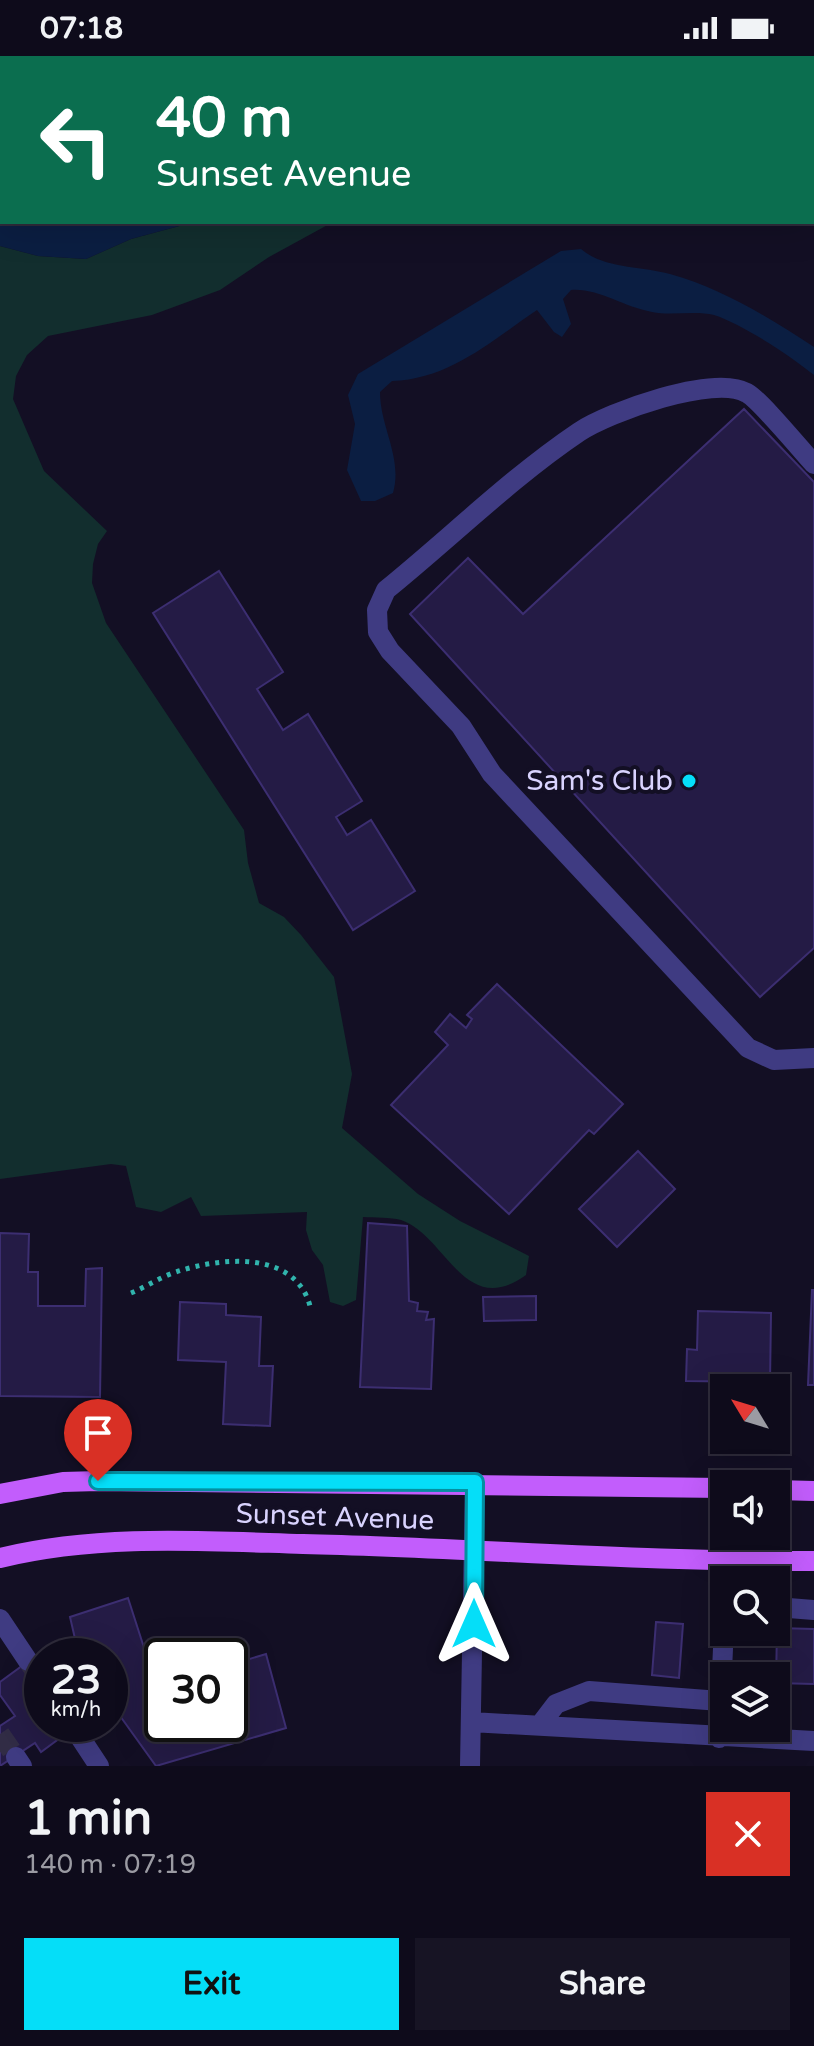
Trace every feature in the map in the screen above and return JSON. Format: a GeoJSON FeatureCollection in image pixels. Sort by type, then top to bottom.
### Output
{"type":"FeatureCollection","features":[{"type":"Feature","properties":{"kind":"main road"},"geometry":{"type":"LineString","coordinates":[[0,1481],[63,1482]]}},
{"type":"Feature","properties":{"kind":"main road","name":"Sunset Avenue"},"geometry":{"type":"LineString","coordinates":[[0,1494],[63,1482],[475,1482],[710,1488]]}},
{"type":"Feature","properties":{"kind":"main road"},"geometry":{"type":"LineString","coordinates":[[790,1490],[814,1491]]}},
{"type":"Feature","properties":{"kind":"main road","name":"Sunset Avenue"},"geometry":{"type":"LineString","coordinates":[[0,1558],[144,1540],[475,1548],[721,1561],[814,1561]]}},
{"type":"Feature","properties":{"kind":"street"},"geometry":{"type":"LineString","coordinates":[[814,464],[747,393],[707,390],[643,405],[581,430],[386,590],[377,610],[378,632],[390,651],[461,726],[492,774],[748,1048],[774,1060],[814,1058]]}},
{"type":"Feature","properties":{"kind":"street"},"geometry":{"type":"LineString","coordinates":[[470,1766],[475,1482]]}},
{"type":"Feature","properties":{"kind":"street"},"geometry":{"type":"LineString","coordinates":[[790,1608],[814,1610]]}},
{"type":"Feature","properties":{"kind":"street"},"geometry":{"type":"LineString","coordinates":[[0,1619],[6,1642],[24,1658]]}},
{"type":"Feature","properties":{"kind":"street"},"geometry":{"type":"LineString","coordinates":[[540,1725],[556,1704],[589,1691],[710,1700]]}},
{"type":"Feature","properties":{"kind":"street"},"geometry":{"type":"LineString","coordinates":[[471,1722],[710,1737]]}},
{"type":"Feature","properties":{"kind":"street"},"geometry":{"type":"LineString","coordinates":[[790,1740],[814,1741]]}},
{"type":"Feature","properties":{"kind":"street"},"geometry":{"type":"LineString","coordinates":[[83,1742],[99,1766]]}},
{"type":"Feature","properties":{"kind":"path"},"geometry":{"type":"LineString","coordinates":[[131,1293],[175,1272],[253,1262],[288,1271],[305,1288],[310,1306]]}},
{"type":"Feature","properties":{"kind":"green space"},"geometry":{"type":"Polygon","coordinates":[[[187,224],[329,224],[269,257],[220,290],[152,315],[48,336],[27,355],[16,376],[13,399],[44,471],[107,531],[98,544],[92,583],[106,623],[244,830],[248,863],[259,903],[284,917],[334,977],[352,1074],[342,1128],[418,1194],[460,1221],[529,1256],[526,1275],[505,1286],[487,1288],[471,1281],[431,1241],[401,1220],[363,1217],[356,1300],[343,1306],[330,1302],[323,1265],[312,1250],[306,1230],[307,1212],[201,1216],[191,1197],[161,1212],[136,1207],[126,1166],[111,1164],[0,1179],[0,246],[38,256],[86,259],[131,239],[187,224]]]}},
{"type":"Feature","properties":{"kind":"water"},"geometry":{"type":"Polygon","coordinates":[[[0,224],[187,224],[131,239],[86,259],[38,256],[0,246],[0,224]]]}},
{"type":"Feature","properties":{"kind":"water"},"geometry":{"type":"Polygon","coordinates":[[[581,249],[612,264],[659,271],[690,280],[745,305],[814,347],[814,375],[766,341],[714,315],[652,312],[591,292],[571,290],[563,299],[571,324],[562,337],[554,332],[537,310],[451,366],[413,379],[392,381],[380,392],[395,467],[393,493],[375,501],[361,501],[347,470],[355,424],[348,395],[358,374],[561,251],[581,249]]]}},
{"type":"Feature","properties":{"kind":"building","name":"Sam's Club"},"geometry":{"type":"Polygon","coordinates":[[[744,409],[814,482],[814,948],[760,997],[410,614],[468,558],[523,614],[744,409]]]}},
{"type":"Feature","properties":{"kind":"building"},"geometry":{"type":"Polygon","coordinates":[[[219,571],[283,672],[257,689],[283,730],[308,714],[362,801],[336,817],[347,835],[371,820],[415,891],[353,930],[153,613],[219,571]]]}},
{"type":"Feature","properties":{"kind":"building"},"geometry":{"type":"Polygon","coordinates":[[[497,984],[623,1104],[594,1134],[589,1130],[509,1214],[391,1105],[448,1045],[435,1032],[450,1014],[466,1028],[472,1019],[467,1015],[497,984]]]}},
{"type":"Feature","properties":{"kind":"building"},"geometry":{"type":"Polygon","coordinates":[[[638,1151],[675,1189],[617,1247],[579,1209],[638,1151]]]}},
{"type":"Feature","properties":{"kind":"building"},"geometry":{"type":"Polygon","coordinates":[[[368,1223],[407,1226],[409,1301],[418,1303],[417,1311],[428,1312],[426,1320],[434,1319],[431,1389],[360,1387],[368,1223]]]}},
{"type":"Feature","properties":{"kind":"building"},"geometry":{"type":"Polygon","coordinates":[[[0,1233],[29,1234],[28,1272],[38,1272],[38,1306],[85,1306],[86,1269],[102,1268],[100,1397],[0,1396],[0,1233]]]}},
{"type":"Feature","properties":{"kind":"building"},"geometry":{"type":"Polygon","coordinates":[[[812,1290],[814,1385],[808,1385],[812,1290]]]}},
{"type":"Feature","properties":{"kind":"building"},"geometry":{"type":"Polygon","coordinates":[[[536,1296],[536,1320],[484,1321],[483,1297],[536,1296]]]}},
{"type":"Feature","properties":{"kind":"building"},"geometry":{"type":"Polygon","coordinates":[[[180,1302],[226,1304],[226,1315],[261,1317],[259,1366],[273,1366],[270,1426],[223,1424],[226,1362],[178,1360],[180,1302]]]}},
{"type":"Feature","properties":{"kind":"building"},"geometry":{"type":"Polygon","coordinates":[[[698,1311],[771,1313],[770,1374],[710,1374],[710,1381],[686,1381],[687,1349],[697,1350],[698,1311]]]}},
{"type":"Feature","properties":{"kind":"building"},"geometry":{"type":"Polygon","coordinates":[[[128,1598],[144,1648],[144,1742],[238,1742],[156,1766],[128,1727],[128,1638],[75,1638],[70,1617],[128,1598]]]}},
{"type":"Feature","properties":{"kind":"building"},"geometry":{"type":"Polygon","coordinates":[[[656,1622],[683,1624],[679,1678],[652,1675],[656,1622]]]}},
{"type":"Feature","properties":{"kind":"building"},"geometry":{"type":"Polygon","coordinates":[[[790,1628],[814,1629],[814,1684],[790,1683],[790,1662],[776,1662],[777,1646],[790,1646],[790,1628]]]}},
{"type":"Feature","properties":{"kind":"building"},"geometry":{"type":"Polygon","coordinates":[[[266,1654],[286,1728],[248,1739],[248,1660],[266,1654]]]}},
{"type":"Feature","properties":{"kind":"building"},"geometry":{"type":"Polygon","coordinates":[[[24,1664],[24,1742],[55,1742],[41,1752],[35,1743],[0,1766],[0,1726],[15,1716],[0,1695],[0,1682],[24,1664]]]}},
{"type":"Feature","properties":{"kind":"tunnel"},"geometry":{"type":"LineString","coordinates":[[0,1734],[16,1757]]}},
{"type":"Feature","properties":{"kind":"place","name":"Sam's Club"},"geometry":{"type":"Point","coordinates":[689,781]}},
{"type":"Feature","properties":{"kind":"route"},"geometry":{"type":"LineString","coordinates":[[98,1481],[475,1482],[474,1624]]}}]}
